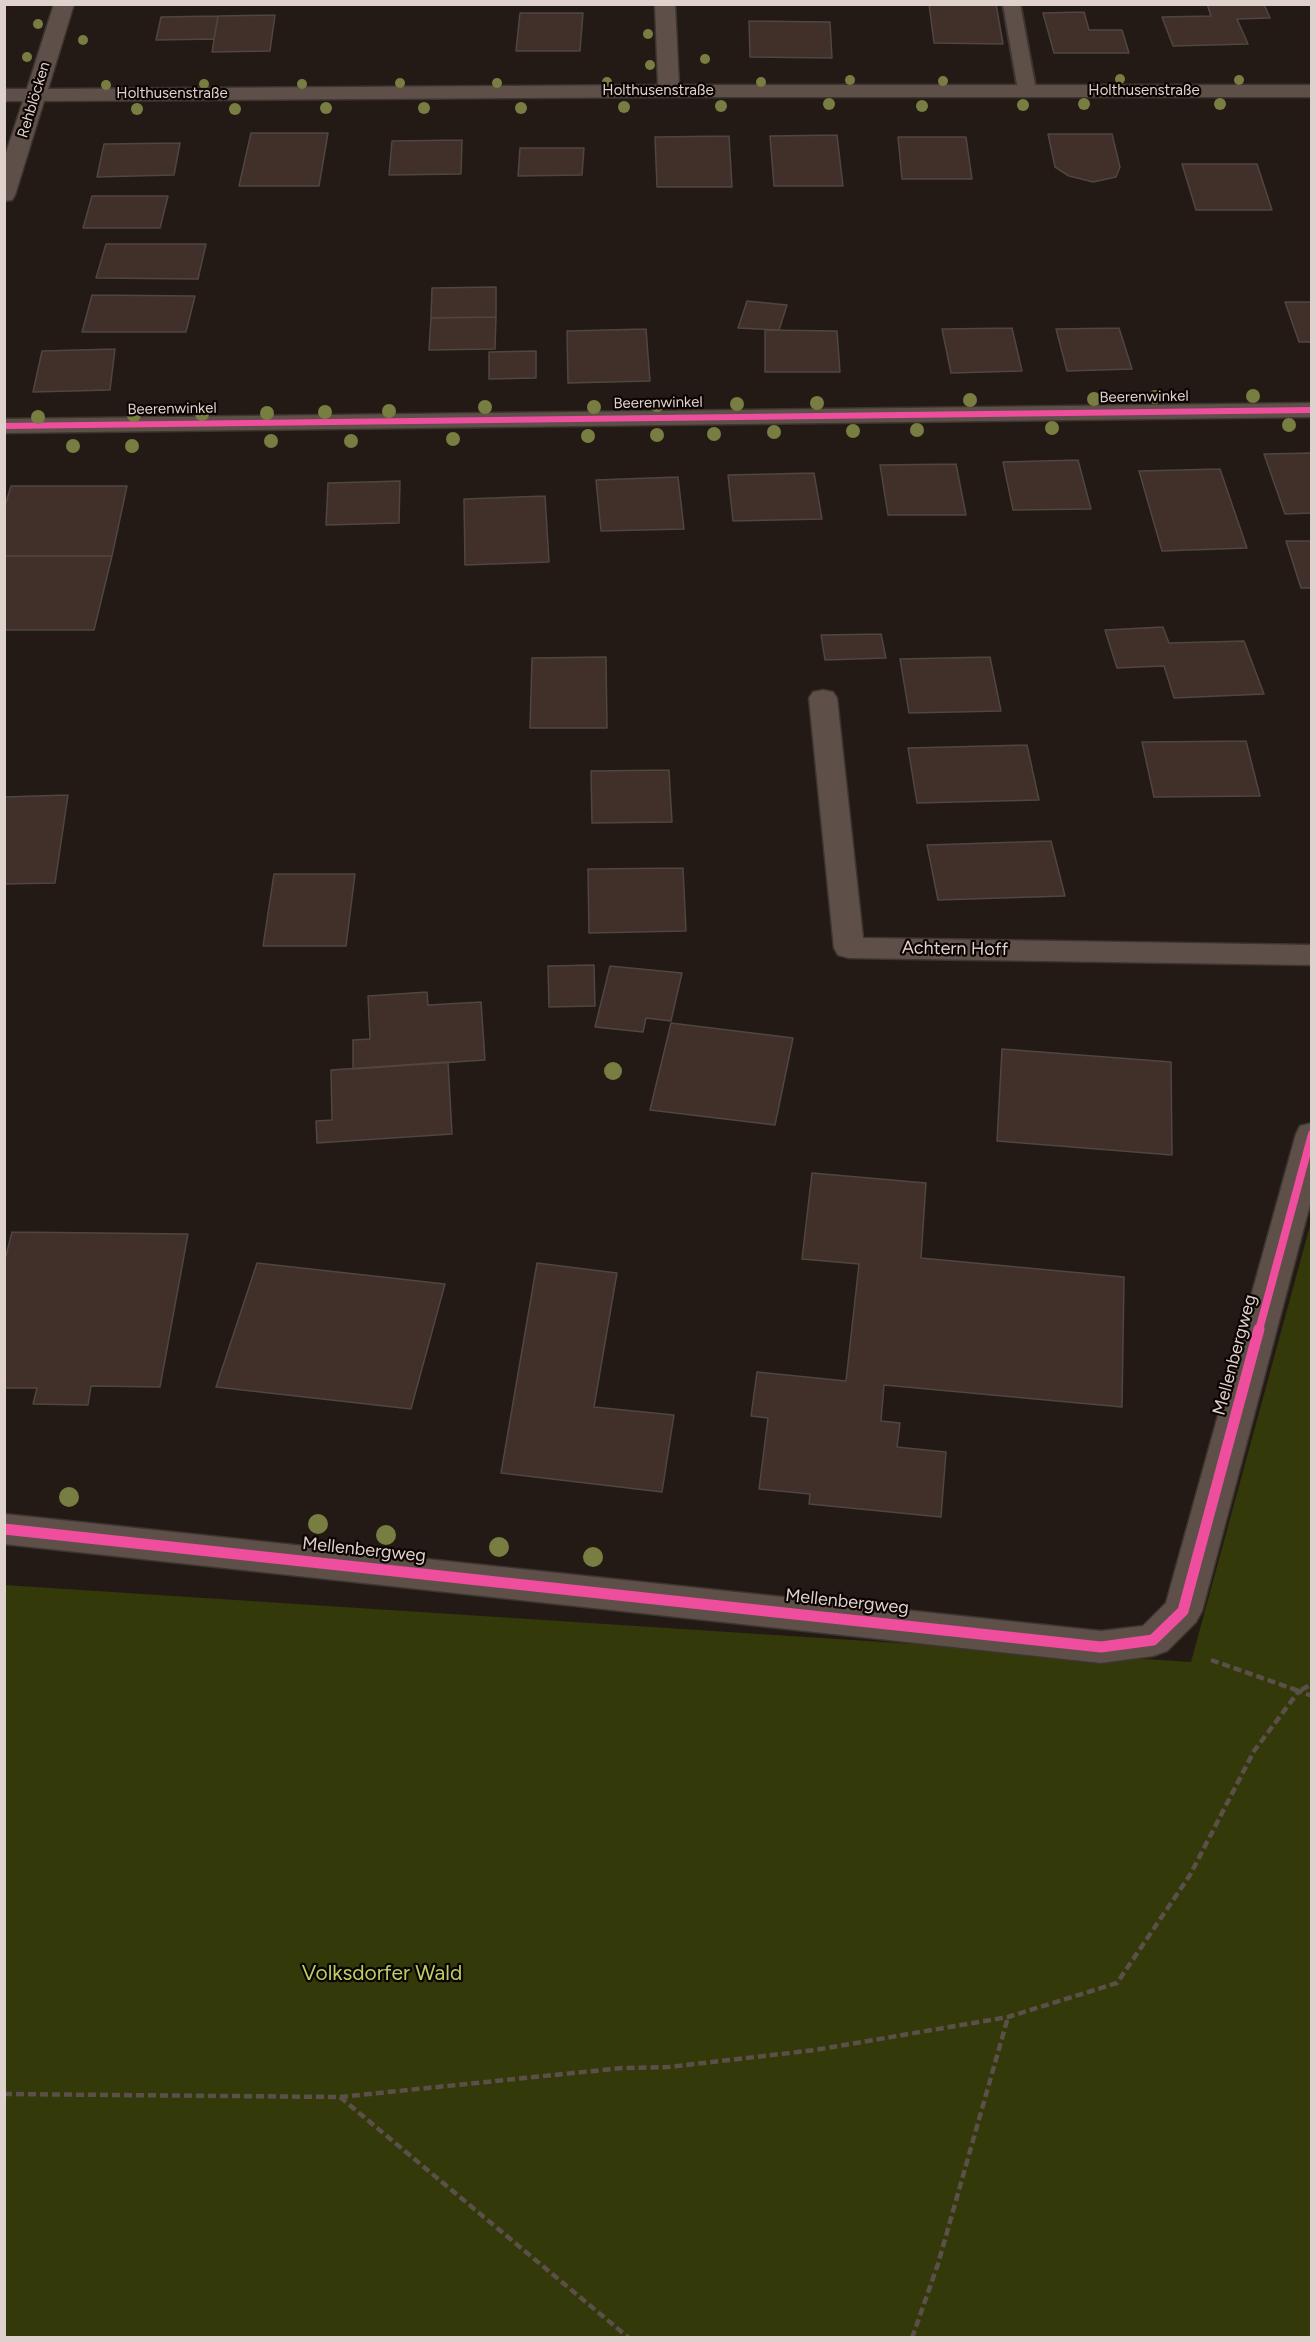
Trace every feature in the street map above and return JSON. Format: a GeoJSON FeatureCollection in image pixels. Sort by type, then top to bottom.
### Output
{"type":"FeatureCollection","features":[{"type":"Feature","properties":{"kind":"street","name":"Rehblöcken"},"geometry":{"type":"LineString","coordinates":[[4,195],[64,4]]}},
{"type":"Feature","properties":{"kind":"street"},"geometry":{"type":"LineString","coordinates":[[665,4],[669,91]]}},
{"type":"Feature","properties":{"kind":"street","name":"Holthusenstraße"},"geometry":{"type":"LineString","coordinates":[[4,95],[669,91],[1311,91]]}},
{"type":"Feature","properties":{"kind":"street","name":"Beerenwinkel"},"geometry":{"type":"LineString","coordinates":[[4,426],[1311,410]]}},
{"type":"Feature","properties":{"kind":"street","name":"Achtern Hoff"},"geometry":{"type":"LineString","coordinates":[[823,698],[849,948],[1311,955]]}},
{"type":"Feature","properties":{"kind":"street","name":"Mellenbergweg"},"geometry":{"type":"LineString","coordinates":[[4,1529],[1101,1647],[1154,1640],[1183,1611],[1311,1134]]}},
{"type":"Feature","properties":{"kind":"lane"},"geometry":{"type":"LineString","coordinates":[[1011,4],[1027,90]]}},
{"type":"Feature","properties":{"kind":"path"},"geometry":{"type":"LineString","coordinates":[[1154,1640],[1311,1696]]}},
{"type":"Feature","properties":{"kind":"path"},"geometry":{"type":"LineString","coordinates":[[4,2094],[340,2097],[622,2068],[680,2066],[815,2049],[1008,2017],[1117,1983],[1190,1875],[1254,1751],[1299,1691],[1311,1684]]}},
{"type":"Feature","properties":{"kind":"path"},"geometry":{"type":"LineString","coordinates":[[912,2337],[938,2264],[1008,2017]]}},
{"type":"Feature","properties":{"kind":"path"},"geometry":{"type":"LineString","coordinates":[[340,2097],[629,2337]]}},
{"type":"Feature","properties":{"kind":"green space","name":"Volksdorfer Wald"},"geometry":{"type":"Polygon","coordinates":[[[1311,1222],[1311,2337],[5,2337],[4,1585],[1191,1662],[1311,1222]]]}},
{"type":"Feature","properties":{"kind":"building"},"geometry":{"type":"Polygon","coordinates":[[[929,4],[996,4],[1003,44],[934,43],[929,4]]]}},
{"type":"Feature","properties":{"kind":"building"},"geometry":{"type":"Polygon","coordinates":[[[1207,4],[1264,4],[1270,18],[1237,19],[1248,44],[1173,46],[1162,17],[1211,16],[1207,4]]]}},
{"type":"Feature","properties":{"kind":"building"},"geometry":{"type":"Polygon","coordinates":[[[1084,12],[1089,30],[1122,30],[1129,53],[1054,53],[1043,13],[1084,12]]]}},
{"type":"Feature","properties":{"kind":"building"},"geometry":{"type":"Polygon","coordinates":[[[520,13],[583,13],[580,51],[516,51],[520,13]]]}},
{"type":"Feature","properties":{"kind":"building"},"geometry":{"type":"Polygon","coordinates":[[[275,15],[270,51],[212,52],[218,16],[275,15]]]}},
{"type":"Feature","properties":{"kind":"building"},"geometry":{"type":"Polygon","coordinates":[[[218,16],[214,39],[156,40],[161,17],[218,16]]]}},
{"type":"Feature","properties":{"kind":"building"},"geometry":{"type":"Polygon","coordinates":[[[749,21],[830,22],[832,58],[750,57],[749,21]]]}},
{"type":"Feature","properties":{"kind":"building"},"geometry":{"type":"Polygon","coordinates":[[[251,133],[328,133],[319,186],[239,186],[251,133]]]}},
{"type":"Feature","properties":{"kind":"building"},"geometry":{"type":"Polygon","coordinates":[[[1048,134],[1112,134],[1120,167],[1116,177],[1093,182],[1069,176],[1055,167],[1048,134]]]}},
{"type":"Feature","properties":{"kind":"building"},"geometry":{"type":"Polygon","coordinates":[[[837,135],[843,186],[774,186],[770,136],[837,135]]]}},
{"type":"Feature","properties":{"kind":"building"},"geometry":{"type":"Polygon","coordinates":[[[729,136],[732,187],[657,187],[655,137],[729,136]]]}},
{"type":"Feature","properties":{"kind":"building"},"geometry":{"type":"Polygon","coordinates":[[[898,137],[966,137],[972,179],[902,179],[898,137]]]}},
{"type":"Feature","properties":{"kind":"building"},"geometry":{"type":"Polygon","coordinates":[[[462,140],[461,174],[389,175],[392,141],[462,140]]]}},
{"type":"Feature","properties":{"kind":"building"},"geometry":{"type":"Polygon","coordinates":[[[180,143],[174,175],[97,177],[104,144],[180,143]]]}},
{"type":"Feature","properties":{"kind":"building"},"geometry":{"type":"Polygon","coordinates":[[[520,148],[584,148],[582,175],[518,176],[520,148]]]}},
{"type":"Feature","properties":{"kind":"building"},"geometry":{"type":"Polygon","coordinates":[[[1182,164],[1257,164],[1272,210],[1196,210],[1182,164]]]}},
{"type":"Feature","properties":{"kind":"building"},"geometry":{"type":"Polygon","coordinates":[[[92,196],[168,196],[160,228],[83,228],[92,196]]]}},
{"type":"Feature","properties":{"kind":"building"},"geometry":{"type":"Polygon","coordinates":[[[106,244],[206,244],[198,279],[96,278],[106,244]]]}},
{"type":"Feature","properties":{"kind":"building"},"geometry":{"type":"Polygon","coordinates":[[[496,287],[496,317],[431,318],[432,288],[496,287]]]}},
{"type":"Feature","properties":{"kind":"building"},"geometry":{"type":"Polygon","coordinates":[[[92,295],[195,296],[186,332],[82,332],[92,295]]]}},
{"type":"Feature","properties":{"kind":"building"},"geometry":{"type":"Polygon","coordinates":[[[747,301],[787,305],[779,330],[738,328],[747,301]]]}},
{"type":"Feature","properties":{"kind":"building"},"geometry":{"type":"Polygon","coordinates":[[[1285,302],[1312,302],[1312,342],[1299,342],[1285,302]]]}},
{"type":"Feature","properties":{"kind":"building"},"geometry":{"type":"Polygon","coordinates":[[[496,317],[495,349],[429,350],[431,318],[496,317]]]}},
{"type":"Feature","properties":{"kind":"building"},"geometry":{"type":"Polygon","coordinates":[[[1012,328],[1022,371],[951,373],[942,329],[1012,328]]]}},
{"type":"Feature","properties":{"kind":"building"},"geometry":{"type":"Polygon","coordinates":[[[1119,328],[1132,369],[1067,371],[1056,329],[1119,328]]]}},
{"type":"Feature","properties":{"kind":"building"},"geometry":{"type":"Polygon","coordinates":[[[646,329],[650,381],[568,383],[567,331],[646,329]]]}},
{"type":"Feature","properties":{"kind":"building"},"geometry":{"type":"Polygon","coordinates":[[[765,330],[837,331],[840,372],[765,372],[765,330]]]}},
{"type":"Feature","properties":{"kind":"building"},"geometry":{"type":"Polygon","coordinates":[[[115,349],[110,390],[33,392],[42,351],[115,349]]]}},
{"type":"Feature","properties":{"kind":"building"},"geometry":{"type":"Polygon","coordinates":[[[536,351],[536,378],[489,379],[489,352],[536,351]]]}},
{"type":"Feature","properties":{"kind":"building"},"geometry":{"type":"Polygon","coordinates":[[[1312,453],[1312,513],[1285,514],[1264,454],[1312,453]]]}},
{"type":"Feature","properties":{"kind":"building"},"geometry":{"type":"Polygon","coordinates":[[[1078,460],[1091,509],[1013,510],[1003,462],[1078,460]]]}},
{"type":"Feature","properties":{"kind":"building"},"geometry":{"type":"Polygon","coordinates":[[[956,464],[966,515],[888,515],[880,465],[956,464]]]}},
{"type":"Feature","properties":{"kind":"building"},"geometry":{"type":"Polygon","coordinates":[[[1220,469],[1247,548],[1162,551],[1139,471],[1220,469]]]}},
{"type":"Feature","properties":{"kind":"building"},"geometry":{"type":"Polygon","coordinates":[[[814,473],[822,519],[733,521],[728,475],[814,473]]]}},
{"type":"Feature","properties":{"kind":"building"},"geometry":{"type":"Polygon","coordinates":[[[678,477],[684,529],[601,531],[596,480],[678,477]]]}},
{"type":"Feature","properties":{"kind":"building"},"geometry":{"type":"Polygon","coordinates":[[[400,481],[399,523],[326,525],[328,483],[400,481]]]}},
{"type":"Feature","properties":{"kind":"building"},"geometry":{"type":"Polygon","coordinates":[[[11,486],[127,486],[112,556],[4,556],[4,509],[11,486]]]}},
{"type":"Feature","properties":{"kind":"building"},"geometry":{"type":"Polygon","coordinates":[[[545,496],[549,562],[465,565],[464,499],[545,496]]]}},
{"type":"Feature","properties":{"kind":"building"},"geometry":{"type":"Polygon","coordinates":[[[1286,541],[1312,541],[1312,588],[1301,588],[1286,541]]]}},
{"type":"Feature","properties":{"kind":"building"},"geometry":{"type":"Polygon","coordinates":[[[4,556],[112,556],[94,630],[4,630],[4,556]]]}},
{"type":"Feature","properties":{"kind":"building"},"geometry":{"type":"Polygon","coordinates":[[[1163,627],[1169,643],[1244,641],[1264,694],[1174,698],[1164,666],[1117,668],[1105,630],[1163,627]]]}},
{"type":"Feature","properties":{"kind":"building"},"geometry":{"type":"Polygon","coordinates":[[[881,634],[886,658],[825,660],[821,635],[881,634]]]}},
{"type":"Feature","properties":{"kind":"building"},"geometry":{"type":"Polygon","coordinates":[[[606,657],[607,728],[530,728],[532,658],[606,657]]]}},
{"type":"Feature","properties":{"kind":"building"},"geometry":{"type":"Polygon","coordinates":[[[990,657],[1001,711],[909,713],[900,659],[990,657]]]}},
{"type":"Feature","properties":{"kind":"building"},"geometry":{"type":"Polygon","coordinates":[[[1246,741],[1260,796],[1154,797],[1142,742],[1246,741]]]}},
{"type":"Feature","properties":{"kind":"building"},"geometry":{"type":"Polygon","coordinates":[[[1027,745],[1039,800],[917,803],[908,748],[1027,745]]]}},
{"type":"Feature","properties":{"kind":"building"},"geometry":{"type":"Polygon","coordinates":[[[669,770],[672,822],[592,823],[591,771],[669,770]]]}},
{"type":"Feature","properties":{"kind":"building"},"geometry":{"type":"Polygon","coordinates":[[[68,795],[55,883],[4,884],[4,797],[68,795]]]}},
{"type":"Feature","properties":{"kind":"building"},"geometry":{"type":"Polygon","coordinates":[[[1051,841],[1065,896],[938,900],[927,845],[1051,841]]]}},
{"type":"Feature","properties":{"kind":"building"},"geometry":{"type":"Polygon","coordinates":[[[683,868],[686,931],[589,933],[588,869],[683,868]]]}},
{"type":"Feature","properties":{"kind":"building"},"geometry":{"type":"Polygon","coordinates":[[[274,874],[355,874],[346,946],[263,946],[274,874]]]}},
{"type":"Feature","properties":{"kind":"building"},"geometry":{"type":"Polygon","coordinates":[[[594,965],[595,1006],[549,1007],[548,966],[594,965]]]}},
{"type":"Feature","properties":{"kind":"building"},"geometry":{"type":"Polygon","coordinates":[[[610,966],[682,973],[671,1021],[646,1018],[643,1032],[595,1027],[610,966]]]}},
{"type":"Feature","properties":{"kind":"building"},"geometry":{"type":"Polygon","coordinates":[[[427,992],[428,1005],[481,1002],[485,1060],[353,1069],[353,1040],[370,1039],[368,996],[427,992]]]}},
{"type":"Feature","properties":{"kind":"building"},"geometry":{"type":"Polygon","coordinates":[[[671,1023],[793,1038],[775,1125],[650,1110],[671,1023]]]}},
{"type":"Feature","properties":{"kind":"building"},"geometry":{"type":"Polygon","coordinates":[[[1002,1049],[1171,1062],[1172,1155],[997,1141],[1002,1049]]]}},
{"type":"Feature","properties":{"kind":"building"},"geometry":{"type":"Polygon","coordinates":[[[448,1062],[452,1134],[317,1143],[316,1121],[332,1120],[331,1070],[448,1062]]]}},
{"type":"Feature","properties":{"kind":"building"},"geometry":{"type":"Polygon","coordinates":[[[812,1173],[926,1183],[921,1258],[1124,1277],[1122,1407],[884,1385],[881,1421],[900,1423],[897,1447],[946,1452],[941,1517],[809,1504],[810,1494],[759,1489],[768,1418],[751,1416],[757,1372],[846,1381],[859,1264],[802,1259],[812,1173]]]}},
{"type":"Feature","properties":{"kind":"building"},"geometry":{"type":"Polygon","coordinates":[[[12,1232],[188,1234],[160,1387],[91,1386],[88,1405],[33,1404],[37,1388],[4,1388],[4,1263],[12,1232]]]}},
{"type":"Feature","properties":{"kind":"building"},"geometry":{"type":"Polygon","coordinates":[[[257,1263],[445,1284],[411,1409],[216,1387],[257,1263]]]}},
{"type":"Feature","properties":{"kind":"building"},"geometry":{"type":"Polygon","coordinates":[[[537,1263],[617,1273],[594,1407],[674,1415],[662,1492],[501,1473],[537,1263]]]}},
{"type":"Feature","properties":{"kind":"cycle path"},"geometry":{"type":"LineString","coordinates":[[4,426],[1312,410]]}},
{"type":"Feature","properties":{"kind":"cycle path"},"geometry":{"type":"LineString","coordinates":[[4,1529],[1101,1647],[1153,1640],[1183,1611],[1312,1134]]}}]}
